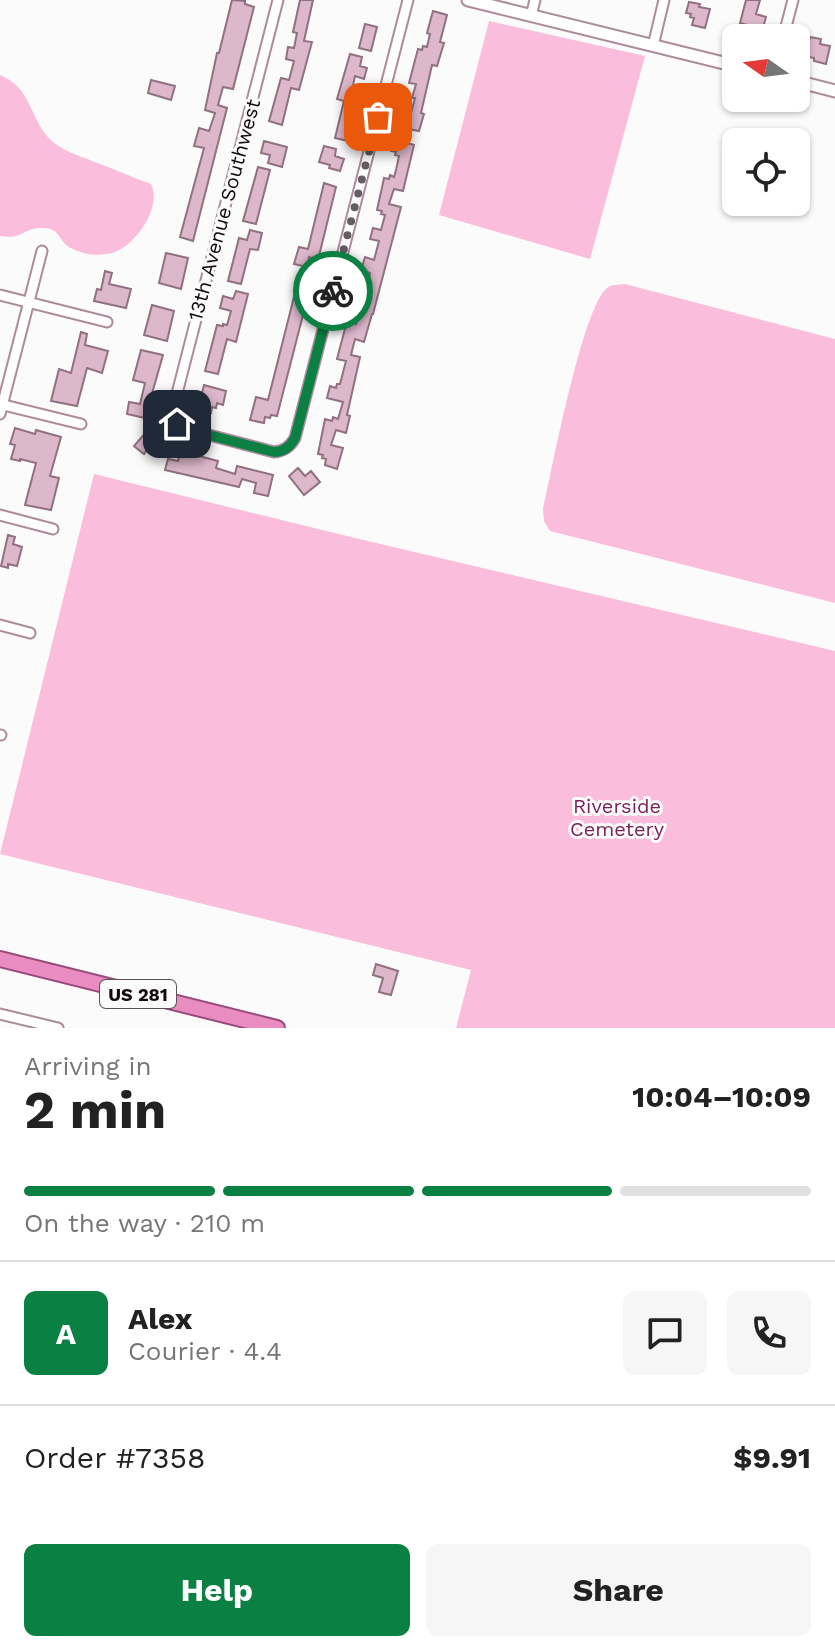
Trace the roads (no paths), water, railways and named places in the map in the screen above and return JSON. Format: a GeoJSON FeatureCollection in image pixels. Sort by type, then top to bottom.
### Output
{"type":"FeatureCollection","features":[{"type":"Feature","properties":{"kind":"highway","name":"US 281"},"geometry":{"type":"LineString","coordinates":[[0,959],[277,1028]]}},
{"type":"Feature","properties":{"kind":"street","name":"13th Avenue Southwest"},"geometry":{"type":"LineString","coordinates":[[278,0],[173,408],[177,424],[186,429],[274,452],[289,447],[295,438],[408,0]]}},
{"type":"Feature","properties":{"kind":"street"},"geometry":{"type":"LineString","coordinates":[[468,0],[722,63]]}},
{"type":"Feature","properties":{"kind":"street"},"geometry":{"type":"LineString","coordinates":[[531,16],[535,0]]}},
{"type":"Feature","properties":{"kind":"street"},"geometry":{"type":"LineString","coordinates":[[653,46],[664,0]]}},
{"type":"Feature","properties":{"kind":"street"},"geometry":{"type":"LineString","coordinates":[[787,24],[793,0]]}},
{"type":"Feature","properties":{"kind":"street"},"geometry":{"type":"LineString","coordinates":[[810,85],[835,91]]}},
{"type":"Feature","properties":{"kind":"street"},"geometry":{"type":"LineString","coordinates":[[42,251],[1,408],[81,424]]}},
{"type":"Feature","properties":{"kind":"street"},"geometry":{"type":"LineString","coordinates":[[0,295],[107,322]]}},
{"type":"Feature","properties":{"kind":"street"},"geometry":{"type":"LineString","coordinates":[[0,515],[53,529]]}},
{"type":"Feature","properties":{"kind":"street"},"geometry":{"type":"LineString","coordinates":[[0,625],[30,633]]}},
{"type":"Feature","properties":{"kind":"street"},"geometry":{"type":"LineString","coordinates":[[0,1014],[58,1028]]}},
{"type":"Feature","properties":{"kind":"park label","name":"Riverside Cemetery"},"geometry":{"type":"Point","coordinates":[617,818]}}]}
